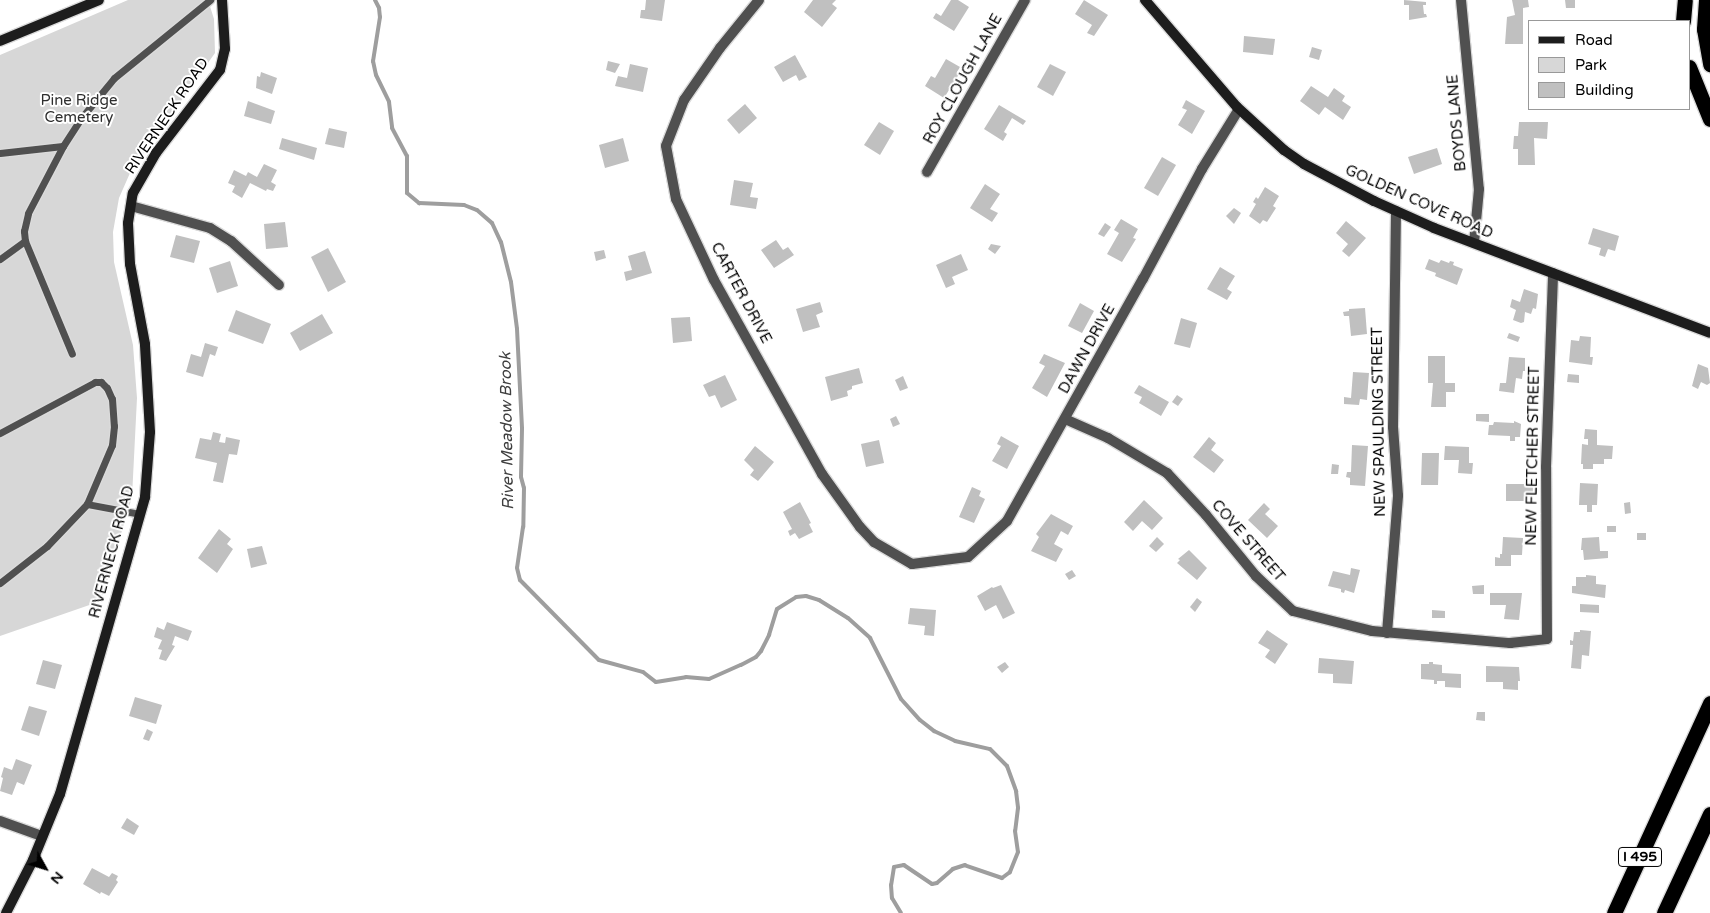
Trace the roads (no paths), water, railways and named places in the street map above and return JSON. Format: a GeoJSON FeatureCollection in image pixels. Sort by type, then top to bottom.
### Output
{"type":"FeatureCollection","features":[{"type":"Feature","properties":{"kind":"highway"},"geometry":{"type":"LineString","coordinates":[[1683,20],[1685,0]]}},
{"type":"Feature","properties":{"kind":"highway"},"geometry":{"type":"LineString","coordinates":[[1706,0],[1704,29],[1710,64]]}},
{"type":"Feature","properties":{"kind":"highway"},"geometry":{"type":"LineString","coordinates":[[1690,69],[1710,119]]}},
{"type":"Feature","properties":{"kind":"highway","name":"I 495"},"geometry":{"type":"LineString","coordinates":[[1614,913],[1710,703]]}},
{"type":"Feature","properties":{"kind":"highway","name":"I 495"},"geometry":{"type":"LineString","coordinates":[[1664,913],[1710,814]]}},
{"type":"Feature","properties":{"kind":"main road"},"geometry":{"type":"LineString","coordinates":[[0,42],[99,0]]}},
{"type":"Feature","properties":{"kind":"main road","name":"RIVERNECK ROAD"},"geometry":{"type":"LineString","coordinates":[[6,913],[60,794],[145,497],[150,432],[145,344],[130,264],[128,223],[133,193],[156,153],[220,70],[225,49],[222,0]]}},
{"type":"Feature","properties":{"kind":"main road","name":"GOLDEN COVE ROAD"},"geometry":{"type":"LineString","coordinates":[[1145,0],[1239,109],[1284,150],[1304,164],[1396,211],[1474,243],[1710,333]]}},
{"type":"Feature","properties":{"kind":"street","name":"CARTER DRIVE"},"geometry":{"type":"LineString","coordinates":[[759,0],[720,48],[684,100],[666,146],[676,199],[714,280],[822,474],[860,527],[874,542],[912,564],[927,562]]}},
{"type":"Feature","properties":{"kind":"street","name":"ROY CLOUGH LANE"},"geometry":{"type":"LineString","coordinates":[[927,172],[1025,0]]}},
{"type":"Feature","properties":{"kind":"street","name":"BOYDS LANE"},"geometry":{"type":"LineString","coordinates":[[1461,0],[1479,189],[1474,243]]}},
{"type":"Feature","properties":{"kind":"street","name":"DAWN DRIVE"},"geometry":{"type":"LineString","coordinates":[[927,562],[968,556],[1007,520],[1202,169],[1239,109]]}},
{"type":"Feature","properties":{"kind":"street"},"geometry":{"type":"LineString","coordinates":[[131,206],[210,228],[231,241],[279,285]]}},
{"type":"Feature","properties":{"kind":"street","name":"NEW SPAULDING STREET"},"geometry":{"type":"LineString","coordinates":[[1387,632],[1398,495],[1393,427],[1396,211]]}},
{"type":"Feature","properties":{"kind":"street","name":"NEW FLETCHER STREET"},"geometry":{"type":"LineString","coordinates":[[1547,639],[1546,467],[1553,273]]}},
{"type":"Feature","properties":{"kind":"street","name":"COVE STREET"},"geometry":{"type":"LineString","coordinates":[[1065,418],[1108,438],[1167,473],[1206,515],[1256,576],[1293,611],[1372,631],[1510,643],[1547,639]]}},
{"type":"Feature","properties":{"kind":"street"},"geometry":{"type":"LineString","coordinates":[[0,821],[42,836]]}},
{"type":"Feature","properties":{"kind":"lane"},"geometry":{"type":"LineString","coordinates":[[72,354],[25,241],[24,231],[28,213],[63,146],[82,117],[114,78],[210,0]]}},
{"type":"Feature","properties":{"kind":"lane"},"geometry":{"type":"LineString","coordinates":[[0,153],[63,146]]}},
{"type":"Feature","properties":{"kind":"lane"},"geometry":{"type":"LineString","coordinates":[[0,259],[25,241]]}},
{"type":"Feature","properties":{"kind":"lane"},"geometry":{"type":"LineString","coordinates":[[0,433],[84,387],[101,382],[107,388],[112,399],[114,426],[112,445],[87,504],[47,546],[0,583]]}},
{"type":"Feature","properties":{"kind":"lane"},"geometry":{"type":"LineString","coordinates":[[87,504],[140,514]]}},
{"type":"Feature","properties":{"kind":"waterway","name":"River Meadow Brook"},"geometry":{"type":"LineString","coordinates":[[375,0],[379,8],[380,17],[373,61],[376,75],[389,102],[392,128],[407,156],[407,193],[419,203],[464,205],[477,210],[492,223],[501,242],[511,282],[517,329],[522,429],[521,477],[524,488],[523,527],[517,568],[520,580],[599,660],[643,672],[656,682],[686,677],[709,679],[741,665],[756,657],[761,651],[769,635],[777,609],[796,597],[806,596],[819,600],[848,618],[870,638],[901,699],[920,720],[934,731],[955,741],[990,749],[1007,766],[1016,791],[1018,808],[1015,831],[1018,852],[1010,872],[1002,878],[965,865],[953,869],[937,883],[932,884],[904,865],[894,867],[891,885],[892,898],[901,913]]}},
{"type":"Feature","properties":{"kind":"park label","name":"Pine Ridge Cemetery"},"geometry":{"type":"Point","coordinates":[79,108]}}]}
